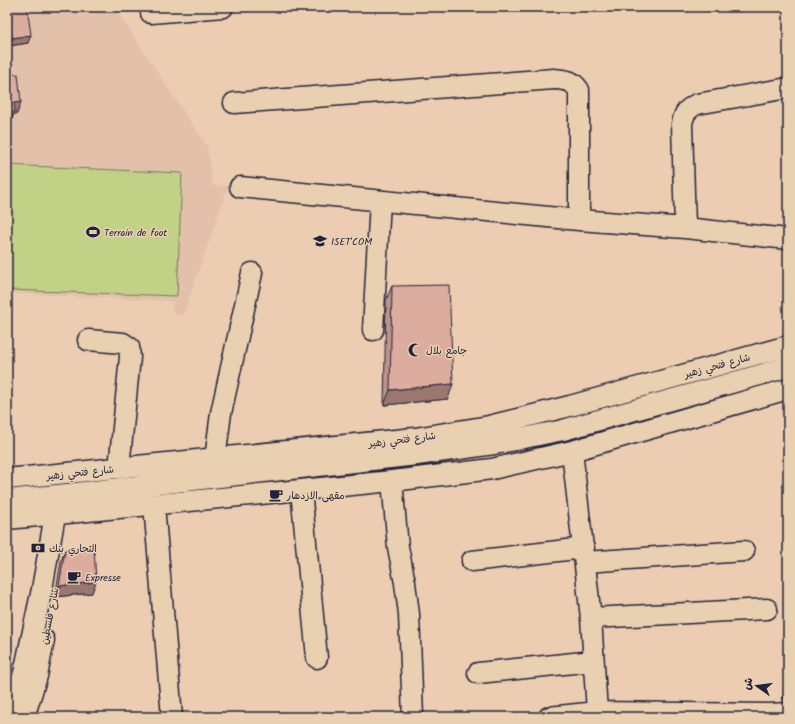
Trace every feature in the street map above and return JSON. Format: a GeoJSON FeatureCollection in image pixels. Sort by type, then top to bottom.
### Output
{"type":"FeatureCollection","features":[{"type":"Feature","properties":{"kind":"street"},"geometry":{"type":"LineString","coordinates":[[151,13],[223,7]]}},
{"type":"Feature","properties":{"kind":"street"},"geometry":{"type":"LineString","coordinates":[[234,103],[538,80],[565,80],[574,84],[579,90],[579,220]]}},
{"type":"Feature","properties":{"kind":"street"},"geometry":{"type":"LineString","coordinates":[[685,228],[682,124],[684,115],[689,108],[697,104],[788,88]]}},
{"type":"Feature","properties":{"kind":"street"},"geometry":{"type":"LineString","coordinates":[[240,187],[579,220],[685,228],[788,239]]}},
{"type":"Feature","properties":{"kind":"street"},"geometry":{"type":"LineString","coordinates":[[373,330],[380,201]]}},
{"type":"Feature","properties":{"kind":"street"},"geometry":{"type":"LineString","coordinates":[[215,459],[221,413],[252,273]]}},
{"type":"Feature","properties":{"kind":"street"},"geometry":{"type":"LineString","coordinates":[[88,340],[123,343],[129,347],[130,357],[119,468]]}},
{"type":"Feature","properties":{"kind":"street","name":"شارع فتحي زهير"},"geometry":{"type":"LineString","coordinates":[[7,479],[416,438],[489,426],[578,404],[788,346]]}},
{"type":"Feature","properties":{"kind":"street","name":"شارع فتحي زهير"},"geometry":{"type":"LineString","coordinates":[[7,500],[61,504],[494,444],[563,430],[788,367]]}},
{"type":"Feature","properties":{"kind":"street"},"geometry":{"type":"LineString","coordinates":[[7,519],[61,504],[154,505],[392,481],[492,469],[572,451],[788,389]]}},
{"type":"Feature","properties":{"kind":"street"},"geometry":{"type":"LineString","coordinates":[[572,451],[591,618],[593,661],[590,714]]}},
{"type":"Feature","properties":{"kind":"street"},"geometry":{"type":"LineString","coordinates":[[392,481],[398,547],[409,614],[414,717]]}},
{"type":"Feature","properties":{"kind":"street"},"geometry":{"type":"LineString","coordinates":[[301,490],[317,658]]}},
{"type":"Feature","properties":{"kind":"street","name":"شارع فلسطين"},"geometry":{"type":"LineString","coordinates":[[9,717],[24,673],[61,504]]}},
{"type":"Feature","properties":{"kind":"street","name":"شارع فلسطين"},"geometry":{"type":"LineString","coordinates":[[24,717],[38,676],[64,534],[61,504]]}},
{"type":"Feature","properties":{"kind":"street"},"geometry":{"type":"LineString","coordinates":[[154,505],[172,717]]}},
{"type":"Feature","properties":{"kind":"street"},"geometry":{"type":"LineString","coordinates":[[472,561],[585,555],[744,551]]}},
{"type":"Feature","properties":{"kind":"street"},"geometry":{"type":"LineString","coordinates":[[591,618],[767,609]]}},
{"type":"Feature","properties":{"kind":"street"},"geometry":{"type":"LineString","coordinates":[[478,673],[593,661]]}},
{"type":"Feature","properties":{"kind":"street"},"geometry":{"type":"LineString","coordinates":[[549,717],[590,714],[776,715]]}},
{"type":"Feature","properties":{"kind":"shaded area"},"geometry":{"type":"Polygon","coordinates":[[[7,7],[114,7],[208,148],[212,185],[228,186],[183,316],[172,313],[173,301],[7,293],[7,7]]]}},
{"type":"Feature","properties":{"kind":"green space","name":"Terrain de foot"},"geometry":{"type":"Polygon","coordinates":[[[7,165],[182,173],[177,296],[7,290],[7,165]]]}},
{"type":"Feature","properties":{"kind":"building"},"geometry":{"type":"Polygon","coordinates":[[[7,7],[27,7],[31,35],[12,38],[7,7]]]}},
{"type":"Feature","properties":{"kind":"building"},"geometry":{"type":"Polygon","coordinates":[[[18,74],[21,102],[14,103],[15,112],[7,113],[7,75],[18,74]]]}},
{"type":"Feature","properties":{"kind":"building","name":"جامع بلال"},"geometry":{"type":"Polygon","coordinates":[[[449,285],[453,384],[390,390],[392,286],[449,285]]]}},
{"type":"Feature","properties":{"kind":"building","name":"Expresse"},"geometry":{"type":"Polygon","coordinates":[[[94,546],[96,582],[59,586],[65,550],[94,546]]]}},
{"type":"Feature","properties":{"kind":"building"},"geometry":{"type":"Polygon","coordinates":[[[788,674],[788,691],[785,691],[788,674]]]}},
{"type":"Feature","properties":{"kind":"place","name":"Terrain de foot"},"geometry":{"type":"Point","coordinates":[93,232]}},
{"type":"Feature","properties":{"kind":"place","name":"ISET'COM"},"geometry":{"type":"Point","coordinates":[320,241]}},
{"type":"Feature","properties":{"kind":"place","name":"جامع بلال"},"geometry":{"type":"Point","coordinates":[415,350]}},
{"type":"Feature","properties":{"kind":"place","name":"مقهى الازدهار"},"geometry":{"type":"Point","coordinates":[276,495]}},
{"type":"Feature","properties":{"kind":"place","name":"التجاري بنك"},"geometry":{"type":"Point","coordinates":[38,548]}},
{"type":"Feature","properties":{"kind":"place","name":"Expresse"},"geometry":{"type":"Point","coordinates":[74,577]}}]}
